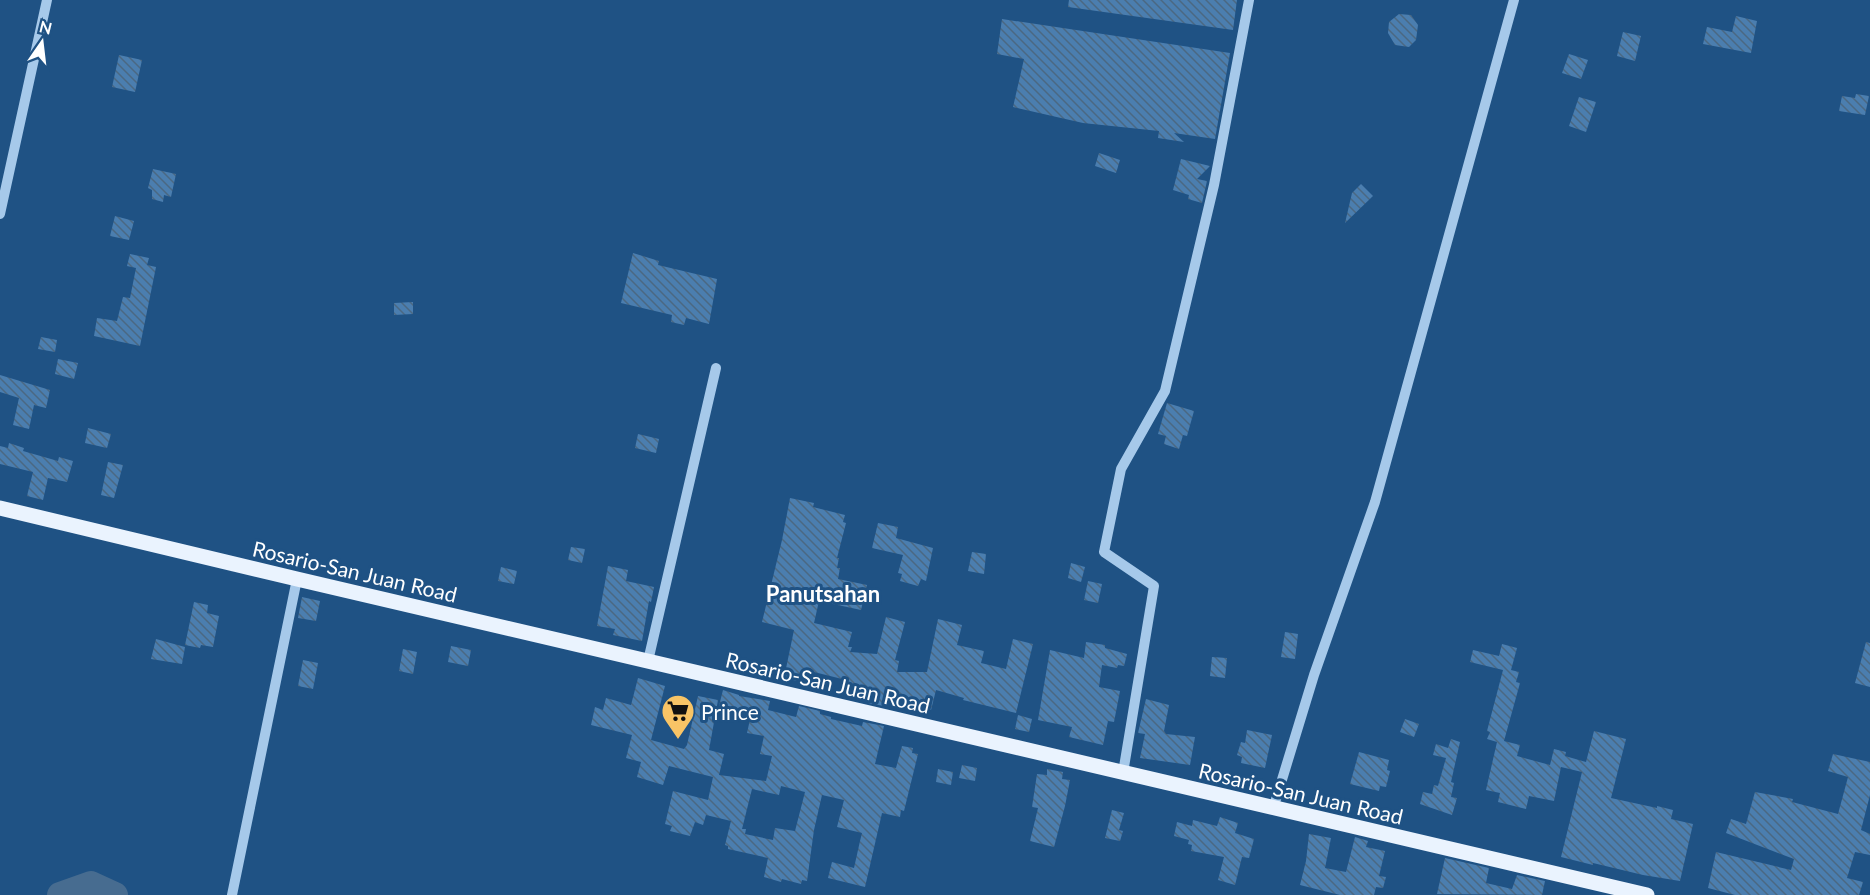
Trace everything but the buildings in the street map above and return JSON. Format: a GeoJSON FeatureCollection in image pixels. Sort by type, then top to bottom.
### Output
{"type":"FeatureCollection","features":[{"type":"Feature","properties":{"kind":"main road","name":"Rosario-San Juan Road"},"geometry":{"type":"LineString","coordinates":[[0,508],[1273,809],[1647,895]]}},
{"type":"Feature","properties":{"kind":"street"},"geometry":{"type":"LineString","coordinates":[[0,214],[47,0]]}},
{"type":"Feature","properties":{"kind":"street"},"geometry":{"type":"LineString","coordinates":[[1123,773],[1154,586],[1104,552],[1121,469],[1166,392],[1214,185],[1249,0]]}},
{"type":"Feature","properties":{"kind":"street"},"geometry":{"type":"LineString","coordinates":[[1273,809],[1314,675],[1375,502],[1514,0]]}},
{"type":"Feature","properties":{"kind":"street"},"geometry":{"type":"LineString","coordinates":[[648,661],[716,368]]}},
{"type":"Feature","properties":{"kind":"street"},"geometry":{"type":"LineString","coordinates":[[232,895],[297,579]]}},
{"type":"Feature","properties":{"kind":"waterway"},"geometry":{"type":"LineString","coordinates":[[60,895],[91,884],[115,895]]}},
{"type":"Feature","properties":{"kind":"place","name":"Prince"},"geometry":{"type":"Point","coordinates":[678,740]}},
{"type":"Feature","properties":{"kind":"district","name":"Panutsahan"},"geometry":{"type":"Point","coordinates":[823,593]}}]}
